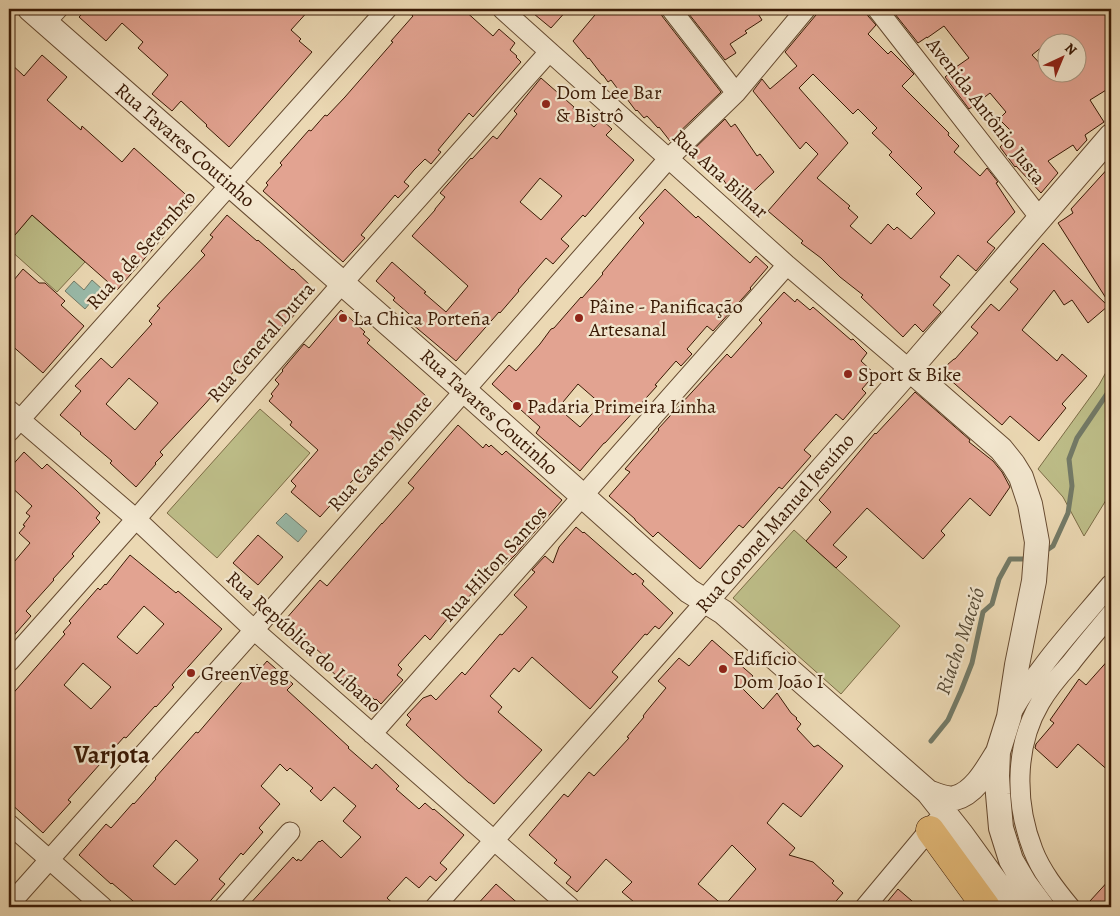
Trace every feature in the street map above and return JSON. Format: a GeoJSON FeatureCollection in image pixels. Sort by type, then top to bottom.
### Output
{"type":"FeatureCollection","features":[{"type":"Feature","properties":{"kind":"highway"},"geometry":{"type":"LineString","coordinates":[[930,830],[986,907]]}},
{"type":"Feature","properties":{"kind":"street","name":"Rua Tavares Coutinho"},"geometry":{"type":"LineString","coordinates":[[30,9],[57,17],[230,185],[584,496],[689,591],[723,612],[928,792],[1014,907]]}},
{"type":"Feature","properties":{"kind":"street","name":"Rua 8 de Setembro"},"geometry":{"type":"LineString","coordinates":[[12,420],[230,185],[387,9]]}},
{"type":"Feature","properties":{"kind":"street","name":"Rua Ana Bilhar"},"geometry":{"type":"LineString","coordinates":[[502,9],[787,265],[910,369]]}},
{"type":"Feature","properties":{"kind":"street"},"geometry":{"type":"LineString","coordinates":[[671,9],[736,93]]}},
{"type":"Feature","properties":{"kind":"street","name":"Rua Castro Monte"},"geometry":{"type":"LineString","coordinates":[[9,905],[254,630],[669,158],[736,93],[806,9]]}},
{"type":"Feature","properties":{"kind":"street","name":"Avenida Antônio Justa"},"geometry":{"type":"LineString","coordinates":[[877,9],[1040,218]]}},
{"type":"Feature","properties":{"kind":"street","name":"Rua General Dutra"},"geometry":{"type":"LineString","coordinates":[[9,662],[549,52]]}},
{"type":"Feature","properties":{"kind":"street","name":"Rua Coronel Manuel Jesuíno"},"geometry":{"type":"LineString","coordinates":[[435,907],[910,369],[1111,136]]}},
{"type":"Feature","properties":{"kind":"street","name":"Rua Hilton Santos"},"geometry":{"type":"LineString","coordinates":[[372,734],[787,265]]}},
{"type":"Feature","properties":{"kind":"street"},"geometry":{"type":"LineString","coordinates":[[910,369],[1000,449],[1021,477],[1030,504],[1037,542],[1034,581],[1017,665],[1009,717],[998,752],[997,776],[1001,828],[1011,860],[1025,884],[1042,907]]}},
{"type":"Feature","properties":{"kind":"street","name":"Rua República do Líbano"},"geometry":{"type":"LineString","coordinates":[[12,420],[136,519],[254,630],[570,907]]}},
{"type":"Feature","properties":{"kind":"street"},"geometry":{"type":"LineString","coordinates":[[1009,717],[1024,691],[1040,670],[1111,584]]}},
{"type":"Feature","properties":{"kind":"street"},"geometry":{"type":"LineString","coordinates":[[1070,907],[1047,876],[1033,852],[1025,826],[1020,795],[1021,764],[1027,731],[1039,705],[1049,689],[1111,614]]}},
{"type":"Feature","properties":{"kind":"street"},"geometry":{"type":"LineString","coordinates":[[928,792],[940,797],[954,799],[967,793],[982,777],[998,752]]}},
{"type":"Feature","properties":{"kind":"street"},"geometry":{"type":"LineString","coordinates":[[865,907],[936,822],[938,814],[928,792]]}},
{"type":"Feature","properties":{"kind":"street"},"geometry":{"type":"LineString","coordinates":[[9,824],[103,907]]}},
{"type":"Feature","properties":{"kind":"street"},"geometry":{"type":"LineString","coordinates":[[224,907],[290,832]]}},
{"type":"Feature","properties":{"kind":"green space"},"geometry":{"type":"Polygon","coordinates":[[[32,215],[85,262],[57,292],[9,249],[9,242],[32,215]]]}},
{"type":"Feature","properties":{"kind":"green space"},"geometry":{"type":"Polygon","coordinates":[[[1111,363],[1111,492],[1084,536],[1063,497],[1038,469],[1099,385],[1111,363]]]}},
{"type":"Feature","properties":{"kind":"green space"},"geometry":{"type":"Polygon","coordinates":[[[260,409],[310,453],[217,558],[167,513],[260,409]]]}},
{"type":"Feature","properties":{"kind":"green space"},"geometry":{"type":"Polygon","coordinates":[[[794,530],[900,626],[841,694],[733,598],[794,530]]]}},
{"type":"Feature","properties":{"kind":"shaded area"},"geometry":{"type":"Polygon","coordinates":[[[92,280],[102,289],[85,309],[65,291],[74,281],[84,290],[92,280]]]}},
{"type":"Feature","properties":{"kind":"shaded area"},"geometry":{"type":"Polygon","coordinates":[[[286,513],[307,531],[298,542],[276,523],[286,513]]]}},
{"type":"Feature","properties":{"kind":"building"},"geometry":{"type":"Polygon","coordinates":[[[87,9],[310,9],[291,30],[301,39],[299,41],[312,52],[229,147],[181,101],[172,111],[152,94],[168,75],[138,48],[143,42],[122,23],[106,41],[79,17],[87,9]]]}},
{"type":"Feature","properties":{"kind":"building"},"geometry":{"type":"Polygon","coordinates":[[[405,9],[463,9],[493,36],[499,29],[515,43],[510,50],[521,62],[473,117],[469,113],[438,150],[441,152],[431,164],[425,159],[414,170],[404,182],[409,186],[398,198],[395,195],[361,235],[365,238],[343,262],[263,191],[268,185],[266,183],[282,165],[280,163],[309,130],[311,131],[345,97],[393,42],[391,41],[413,16],[405,9]]]}},
{"type":"Feature","properties":{"kind":"building"},"geometry":{"type":"Polygon","coordinates":[[[528,9],[568,9],[551,28],[528,9]]]}},
{"type":"Feature","properties":{"kind":"building"},"geometry":{"type":"Polygon","coordinates":[[[600,9],[660,9],[662,16],[721,92],[670,141],[647,116],[644,118],[636,111],[621,91],[611,80],[608,82],[573,41],[600,9]]]}},
{"type":"Feature","properties":{"kind":"building"},"geometry":{"type":"Polygon","coordinates":[[[685,9],[755,9],[762,20],[730,44],[736,53],[725,60],[685,9]]]}},
{"type":"Feature","properties":{"kind":"building"},"geometry":{"type":"Polygon","coordinates":[[[821,9],[866,9],[868,16],[876,25],[868,34],[888,54],[891,51],[914,74],[902,86],[949,133],[948,135],[959,146],[954,152],[980,176],[987,168],[998,182],[996,183],[1015,212],[987,242],[995,248],[976,271],[958,255],[940,277],[950,285],[933,305],[941,312],[923,332],[915,324],[903,337],[861,297],[863,295],[801,243],[803,241],[768,211],[818,154],[806,142],[800,149],[753,91],[762,79],[770,89],[797,66],[785,52],[821,9]],[[813,74],[799,88],[848,143],[817,178],[850,206],[848,208],[858,217],[850,226],[871,244],[888,224],[894,230],[897,227],[911,239],[935,213],[916,194],[922,188],[889,155],[892,152],[872,133],[877,128],[858,109],[853,114],[813,74]]]}},
{"type":"Feature","properties":{"kind":"building"},"geometry":{"type":"Polygon","coordinates":[[[891,9],[1111,9],[1111,87],[1090,100],[1104,122],[1085,135],[1087,140],[1077,151],[1073,145],[1048,161],[1058,173],[1041,193],[1015,167],[1000,147],[1013,133],[999,119],[1006,112],[990,93],[969,109],[945,77],[969,58],[944,26],[918,43],[891,9]]]}},
{"type":"Feature","properties":{"kind":"building"},"geometry":{"type":"Polygon","coordinates":[[[42,55],[67,77],[47,100],[81,130],[82,126],[122,162],[134,148],[194,202],[117,290],[32,215],[9,242],[9,62],[24,76],[42,55]]]}},
{"type":"Feature","properties":{"kind":"building"},"geometry":{"type":"Polygon","coordinates":[[[541,78],[594,127],[601,119],[612,129],[606,135],[634,160],[585,217],[583,215],[561,239],[569,246],[553,264],[546,258],[500,313],[456,361],[412,324],[416,320],[393,300],[395,298],[376,281],[392,262],[446,312],[468,286],[412,236],[445,197],[440,193],[493,136],[497,139],[517,114],[514,111],[541,78]],[[540,178],[520,202],[541,220],[562,196],[540,178]]]}},
{"type":"Feature","properties":{"kind":"building"},"geometry":{"type":"Polygon","coordinates":[[[725,119],[731,127],[735,124],[757,156],[760,154],[774,172],[743,201],[729,188],[709,159],[701,165],[691,152],[725,119]]]}},
{"type":"Feature","properties":{"kind":"building"},"geometry":{"type":"Polygon","coordinates":[[[1111,165],[1111,306],[1058,223],[1073,213],[1071,209],[1111,165]]]}},
{"type":"Feature","properties":{"kind":"building"},"geometry":{"type":"Polygon","coordinates":[[[665,189],[696,218],[698,216],[750,263],[756,256],[768,267],[713,331],[707,326],[687,349],[692,354],[681,366],[676,361],[655,385],[657,386],[580,471],[536,433],[540,427],[492,384],[509,365],[516,371],[551,329],[582,298],[644,223],[639,218],[665,189]],[[578,384],[558,408],[580,427],[601,404],[578,384]]]}},
{"type":"Feature","properties":{"kind":"building"},"geometry":{"type":"Polygon","coordinates":[[[227,215],[293,269],[313,288],[297,306],[300,308],[285,326],[283,325],[271,339],[268,337],[248,361],[245,359],[160,452],[163,455],[136,487],[110,463],[112,461],[60,415],[81,391],[75,386],[101,358],[112,368],[152,324],[149,321],[160,308],[157,306],[205,255],[201,251],[213,237],[210,235],[227,215]],[[129,378],[106,404],[135,430],[158,403],[129,378]]]}},
{"type":"Feature","properties":{"kind":"building"},"geometry":{"type":"Polygon","coordinates":[[[1043,243],[1108,306],[1088,323],[1072,300],[1064,305],[1054,290],[1022,330],[1057,361],[1062,354],[1087,376],[1062,404],[1066,408],[1039,441],[1010,416],[1002,425],[940,371],[955,359],[978,333],[971,327],[991,304],[999,311],[1018,289],[1010,282],[1043,243]]]}},
{"type":"Feature","properties":{"kind":"building"},"geometry":{"type":"Polygon","coordinates":[[[23,269],[39,283],[45,283],[65,301],[61,305],[84,326],[43,373],[9,343],[9,286],[23,269]]]}},
{"type":"Feature","properties":{"kind":"building"},"geometry":{"type":"Polygon","coordinates":[[[784,292],[795,302],[797,299],[810,310],[813,307],[851,340],[853,339],[867,353],[861,361],[875,374],[862,389],[866,393],[843,420],[836,414],[804,450],[811,456],[782,489],[779,487],[743,528],[739,525],[700,569],[658,532],[653,537],[609,496],[630,472],[625,469],[658,429],[727,354],[731,358],[762,323],[759,320],[784,292]]]}},
{"type":"Feature","properties":{"kind":"building"},"geometry":{"type":"Polygon","coordinates":[[[341,310],[365,332],[363,334],[370,340],[367,343],[426,396],[418,405],[420,407],[355,482],[353,480],[320,517],[291,492],[296,486],[291,481],[318,450],[290,425],[292,422],[269,401],[273,396],[271,394],[279,384],[275,380],[282,370],[304,344],[309,348],[341,310]]]}},
{"type":"Feature","properties":{"kind":"building"},"geometry":{"type":"Polygon","coordinates":[[[915,392],[970,440],[969,442],[993,461],[1002,472],[1010,487],[990,516],[970,498],[941,531],[945,535],[923,559],[867,508],[833,545],[847,557],[836,568],[806,541],[831,512],[819,500],[875,433],[915,392]]]}},
{"type":"Feature","properties":{"kind":"building"},"geometry":{"type":"Polygon","coordinates":[[[458,425],[483,448],[486,444],[489,447],[491,445],[502,455],[506,451],[562,500],[515,555],[504,566],[499,562],[430,640],[425,635],[398,665],[402,669],[397,675],[403,680],[381,704],[356,684],[351,689],[327,667],[331,662],[307,641],[303,646],[286,630],[291,625],[285,620],[320,580],[327,586],[414,488],[408,483],[458,425]]]}},
{"type":"Feature","properties":{"kind":"building"},"geometry":{"type":"Polygon","coordinates":[[[24,452],[42,469],[47,464],[76,490],[100,513],[96,518],[100,522],[72,554],[74,556],[26,611],[31,616],[9,641],[9,568],[30,543],[19,533],[30,516],[26,513],[32,506],[9,485],[9,469],[24,452]]]}},
{"type":"Feature","properties":{"kind":"building"},"geometry":{"type":"Polygon","coordinates":[[[576,527],[633,575],[635,573],[644,581],[642,584],[673,613],[659,629],[655,626],[647,635],[645,634],[612,672],[618,677],[590,709],[532,657],[519,672],[514,668],[490,696],[502,707],[498,712],[542,750],[494,804],[406,725],[411,719],[407,715],[423,698],[431,695],[436,700],[462,672],[465,675],[500,634],[502,635],[527,607],[514,595],[535,572],[532,570],[545,556],[553,563],[559,547],[576,527]]]}},
{"type":"Feature","properties":{"kind":"building"},"geometry":{"type":"Polygon","coordinates":[[[258,535],[283,557],[258,585],[233,563],[258,535]]]}},
{"type":"Feature","properties":{"kind":"building"},"geometry":{"type":"Polygon","coordinates":[[[130,555],[176,593],[178,591],[222,629],[172,685],[174,687],[156,707],[126,738],[124,737],[68,800],[71,802],[43,833],[9,802],[9,698],[65,634],[63,632],[71,623],[69,621],[98,588],[100,590],[130,555]],[[144,606],[117,637],[137,654],[164,624],[144,606]],[[83,663],[64,685],[91,709],[111,687],[83,663]]]}},
{"type":"Feature","properties":{"kind":"building"},"geometry":{"type":"Polygon","coordinates":[[[712,640],[753,676],[742,688],[763,709],[777,693],[801,724],[797,729],[814,747],[818,745],[843,766],[801,817],[783,803],[767,823],[795,848],[789,855],[813,862],[834,881],[832,883],[843,893],[831,907],[640,907],[622,892],[632,882],[606,859],[577,892],[566,883],[571,877],[554,863],[557,860],[529,835],[564,794],[568,797],[589,772],[594,776],[629,738],[627,737],[666,688],[658,681],[679,658],[689,666],[712,640]],[[732,845],[698,884],[724,906],[756,869],[732,845]]]}},
{"type":"Feature","properties":{"kind":"building"},"geometry":{"type":"Polygon","coordinates":[[[1111,657],[1111,773],[1078,744],[1057,768],[1035,748],[1036,744],[1054,723],[1050,720],[1079,679],[1086,685],[1111,657]]]}},
{"type":"Feature","properties":{"kind":"building"},"geometry":{"type":"Polygon","coordinates":[[[267,661],[293,684],[287,690],[348,748],[372,769],[376,764],[399,786],[396,789],[419,809],[425,803],[464,835],[440,863],[447,869],[436,881],[430,876],[419,888],[406,877],[387,898],[397,907],[247,907],[293,857],[297,861],[298,859],[301,861],[319,841],[322,840],[341,858],[361,837],[343,821],[356,806],[334,787],[321,801],[310,791],[313,788],[290,768],[287,771],[280,764],[261,786],[280,804],[259,828],[263,832],[243,855],[241,853],[219,879],[225,884],[205,907],[140,907],[79,855],[106,824],[111,828],[134,804],[257,664],[261,668],[267,661]],[[176,840],[153,866],[175,885],[198,860],[176,840]]]}},
{"type":"Feature","properties":{"kind":"building"},"geometry":{"type":"Polygon","coordinates":[[[1111,878],[1111,907],[1098,907],[1090,901],[1111,878]]]}},
{"type":"Feature","properties":{"kind":"building"},"geometry":{"type":"Polygon","coordinates":[[[496,884],[522,907],[475,907],[496,884]]]}},
{"type":"Feature","properties":{"kind":"building"},"geometry":{"type":"Polygon","coordinates":[[[898,889],[919,907],[883,907],[898,889]]]}},
{"type":"Feature","properties":{"kind":"waterway","name":"Riacho Maceió"},"geometry":{"type":"LineString","coordinates":[[1044,552],[1053,546],[1068,513],[1072,486],[1069,459],[1077,438],[1111,388]]}},
{"type":"Feature","properties":{"kind":"waterway","name":"Riacho Maceió"},"geometry":{"type":"LineString","coordinates":[[931,741],[948,720],[961,691],[972,663],[983,612],[992,604],[999,579],[1010,559],[1031,559]]}},
{"type":"Feature","properties":{"kind":"place","name":"Dom Lee Bar & Bistrô"},"geometry":{"type":"Point","coordinates":[546,104]}},
{"type":"Feature","properties":{"kind":"place","name":"La Chica Porteña"},"geometry":{"type":"Point","coordinates":[343,318]}},
{"type":"Feature","properties":{"kind":"place","name":"Pâine - Panificação Artesanal"},"geometry":{"type":"Point","coordinates":[579,318]}},
{"type":"Feature","properties":{"kind":"place","name":"Sport & Bike"},"geometry":{"type":"Point","coordinates":[848,374]}},
{"type":"Feature","properties":{"kind":"place","name":"Padaria Primeira Linha"},"geometry":{"type":"Point","coordinates":[517,406]}},
{"type":"Feature","properties":{"kind":"place","name":"Edifício Dom João I"},"geometry":{"type":"Point","coordinates":[723,669]}},
{"type":"Feature","properties":{"kind":"place","name":"GreenVegg"},"geometry":{"type":"Point","coordinates":[191,673]}},
{"type":"Feature","properties":{"kind":"district","name":"Varjota"},"geometry":{"type":"Point","coordinates":[112,755]}}]}
